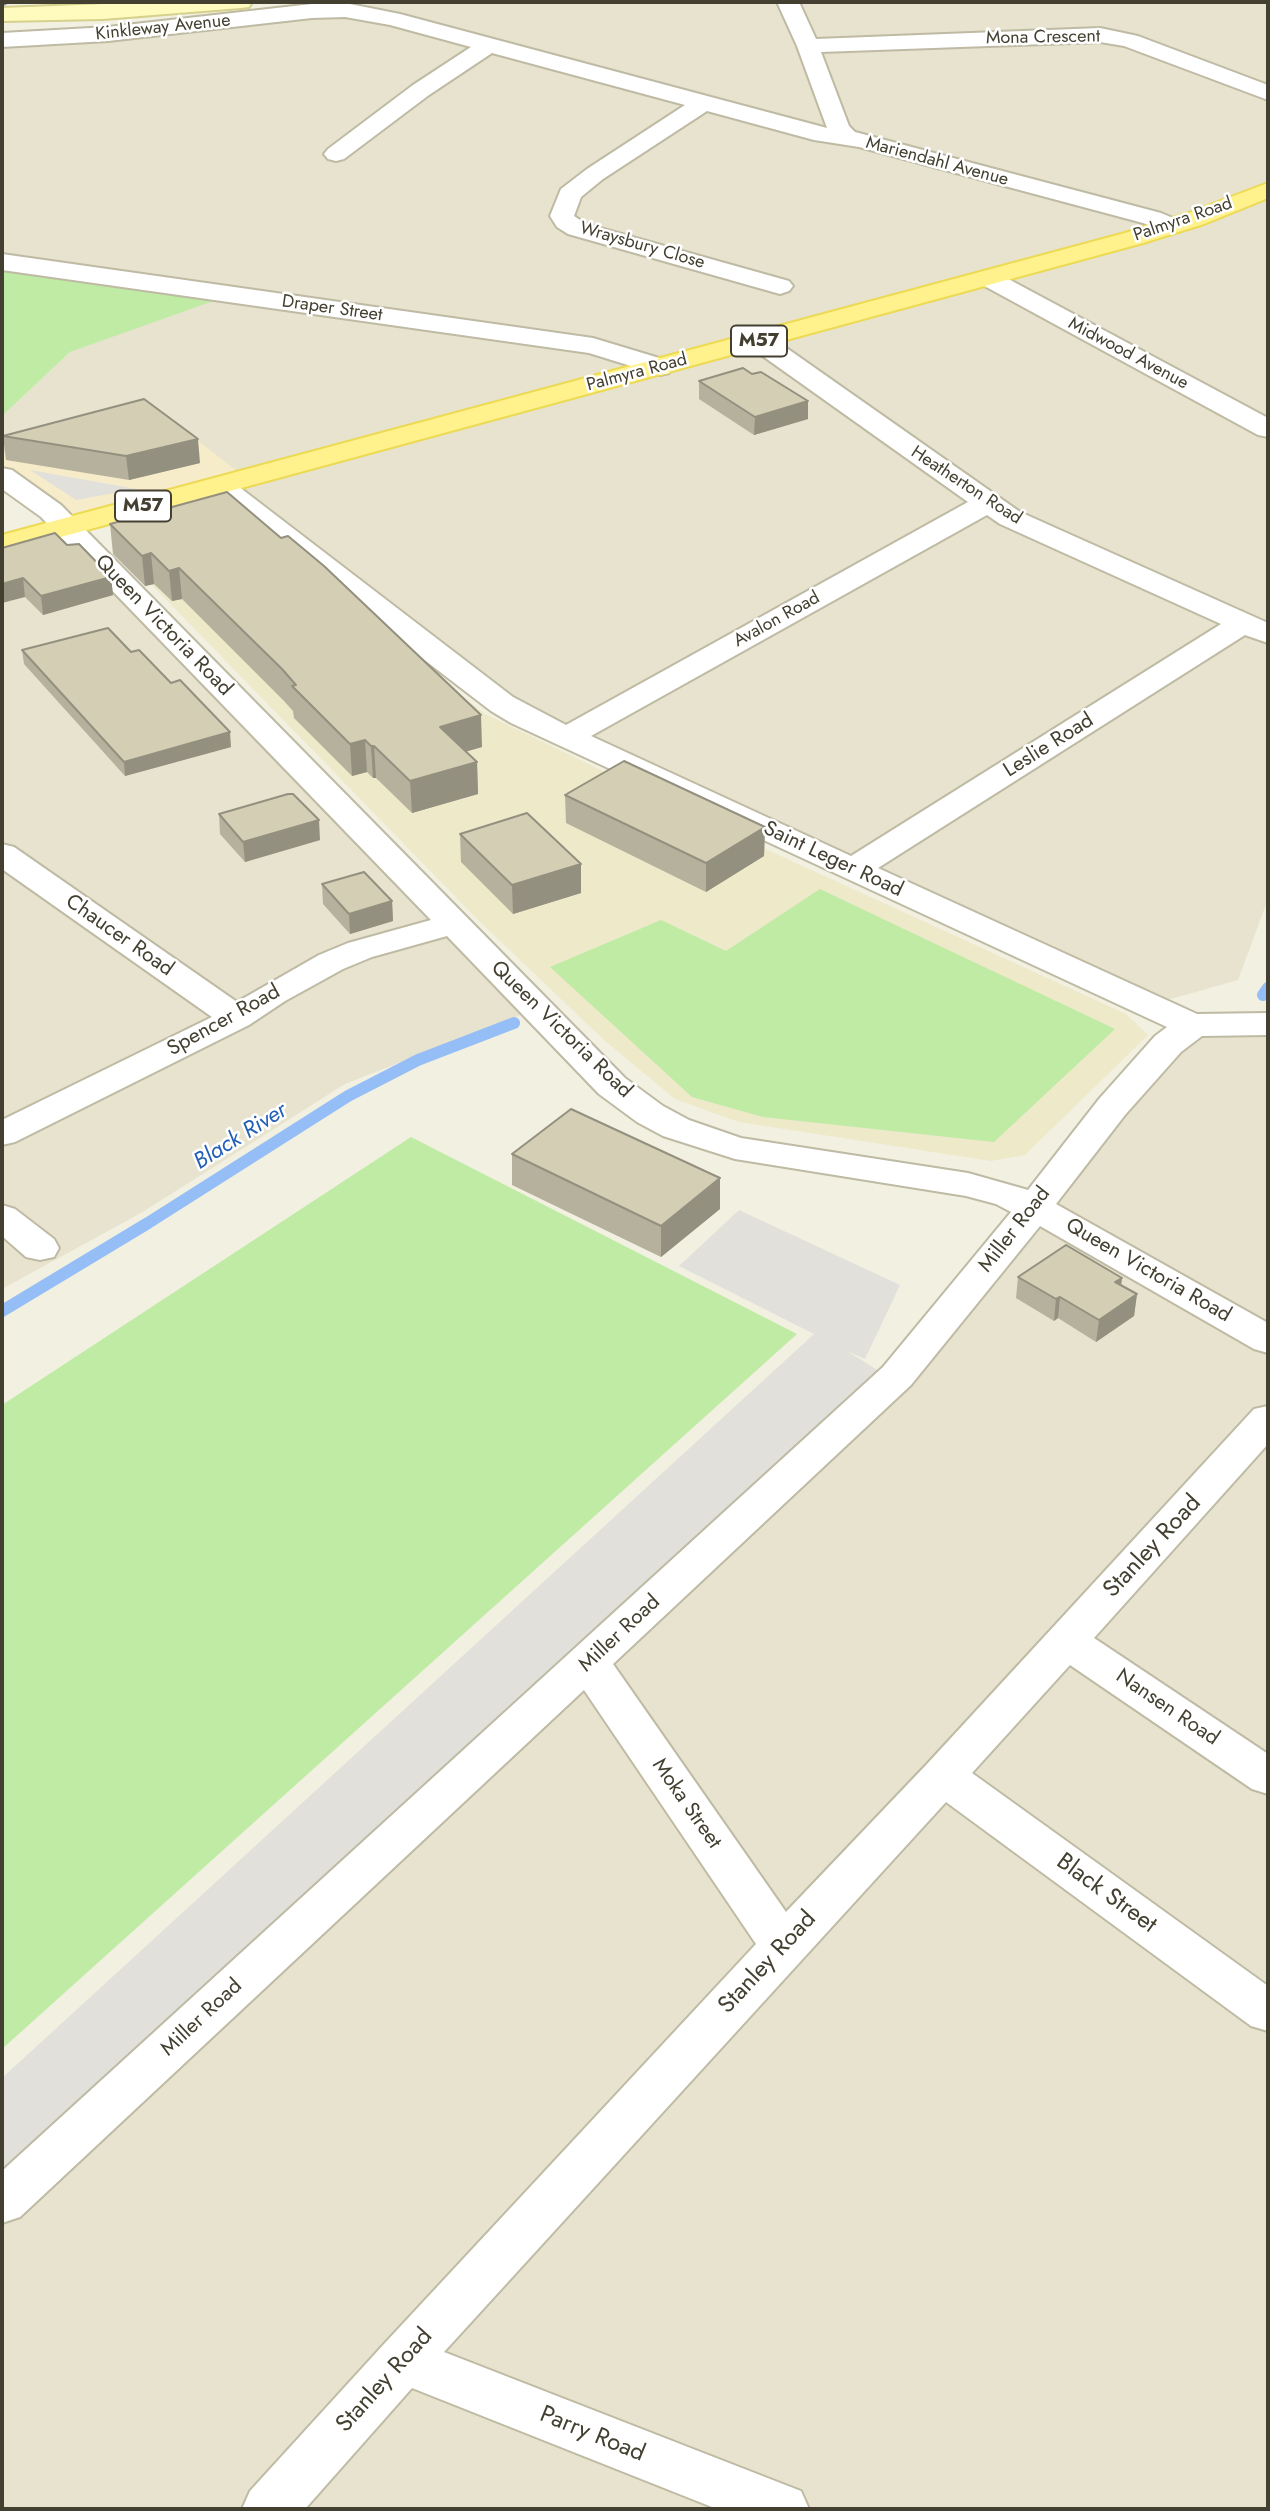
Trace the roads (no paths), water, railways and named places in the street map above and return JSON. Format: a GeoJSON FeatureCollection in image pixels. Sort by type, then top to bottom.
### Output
{"type":"FeatureCollection","features":[{"type":"Feature","properties":{"kind":"main road"},"geometry":{"type":"LineString","coordinates":[[2,15],[103,12],[241,2]]}},
{"type":"Feature","properties":{"kind":"main road","name":"Palmyra Road"},"geometry":{"type":"LineString","coordinates":[[2,544],[988,278],[1171,226],[1268,190]]}},
{"type":"Feature","properties":{"kind":"street","name":"Mariendahl Avenue"},"geometry":{"type":"LineString","coordinates":[[788,2],[841,133],[857,141],[1152,218],[1171,226]]}},
{"type":"Feature","properties":{"kind":"street","name":"Kinkleway Avenue"},"geometry":{"type":"LineString","coordinates":[[2,40],[108,34],[312,11],[345,10],[392,19],[703,104],[857,141]]}},
{"type":"Feature","properties":{"kind":"street","name":"Mona Crescent"},"geometry":{"type":"LineString","coordinates":[[808,46],[1100,35],[1130,41],[1268,93]]}},
{"type":"Feature","properties":{"kind":"street"},"geometry":{"type":"LineString","coordinates":[[336,154],[421,90],[488,46]]}},
{"type":"Feature","properties":{"kind":"street","name":"Wraysbury Close"},"geometry":{"type":"LineString","coordinates":[[703,104],[595,174],[570,194],[562,216],[577,229],[780,286]]}},
{"type":"Feature","properties":{"kind":"street","name":"Kinkleway Avenue"},"geometry":{"type":"LineString","coordinates":[[758,118],[804,120],[817,118],[832,109]]}},
{"type":"Feature","properties":{"kind":"street","name":"Draper Street"},"geometry":{"type":"LineString","coordinates":[[2,262],[593,346],[660,367]]}},
{"type":"Feature","properties":{"kind":"street","name":"Midwood Avenue"},"geometry":{"type":"LineString","coordinates":[[988,278],[1268,429]]}},
{"type":"Feature","properties":{"kind":"street","name":"Heatherton Road"},"geometry":{"type":"LineString","coordinates":[[759,341],[1010,518],[1256,629]]}},
{"type":"Feature","properties":{"kind":"street","name":"Queen Victoria Road"},"geometry":{"type":"LineString","coordinates":[[2,476],[29,493],[67,527],[612,1086],[650,1114],[676,1128],[735,1149],[968,1185],[1009,1196],[1035,1208],[1268,1340]]}},
{"type":"Feature","properties":{"kind":"street","name":"Saint Leger Road"},"geometry":{"type":"LineString","coordinates":[[220,486],[502,704],[567,737],[1154,1009],[1193,1025],[1268,1024]]}},
{"type":"Feature","properties":{"kind":"street","name":"Avalon Road"},"geometry":{"type":"LineString","coordinates":[[567,737],[987,503]]}},
{"type":"Feature","properties":{"kind":"street","name":"Leslie Road"},"geometry":{"type":"LineString","coordinates":[[854,869],[1256,629]]}},
{"type":"Feature","properties":{"kind":"street","name":"Chaucer Road"},"geometry":{"type":"LineString","coordinates":[[2,854],[237,1018]]}},
{"type":"Feature","properties":{"kind":"street","name":"Spencer Road"},"geometry":{"type":"LineString","coordinates":[[2,1134],[237,1018],[273,994],[331,962],[360,950],[453,924]]}},
{"type":"Feature","properties":{"kind":"street","name":"Miller Road"},"geometry":{"type":"LineString","coordinates":[[2,2202],[897,1376],[1035,1208],[1112,1107],[1171,1041],[1193,1025]]}},
{"type":"Feature","properties":{"kind":"street"},"geometry":{"type":"LineString","coordinates":[[2,1217],[40,1248]]}},
{"type":"Feature","properties":{"kind":"street","name":"Stanley Road"},"geometry":{"type":"LineString","coordinates":[[270,2509],[403,2360],[943,1776],[1268,1419]]}},
{"type":"Feature","properties":{"kind":"street","name":"Nansen Road"},"geometry":{"type":"LineString","coordinates":[[1066,1641],[1268,1777]]}},
{"type":"Feature","properties":{"kind":"street","name":"Moka Street"},"geometry":{"type":"LineString","coordinates":[[589,1663],[783,1946]]}},
{"type":"Feature","properties":{"kind":"street","name":"Black Street"},"geometry":{"type":"LineString","coordinates":[[943,1776],[1268,2012]]}},
{"type":"Feature","properties":{"kind":"street","name":"Parry Road"},"geometry":{"type":"LineString","coordinates":[[403,2360],[781,2509]]}},
{"type":"Feature","properties":{"kind":"waterway","name":"Black River"},"geometry":{"type":"LineString","coordinates":[[1263,995],[1268,988]]}},
{"type":"Feature","properties":{"kind":"waterway","name":"Black River"},"geometry":{"type":"LineString","coordinates":[[2,1311],[148,1223],[348,1096],[418,1060],[514,1023]]}},
{"type":"Feature","properties":{"kind":"railway"},"geometry":{"type":"LineString","coordinates":[[2,5],[8,2]]}}]}
